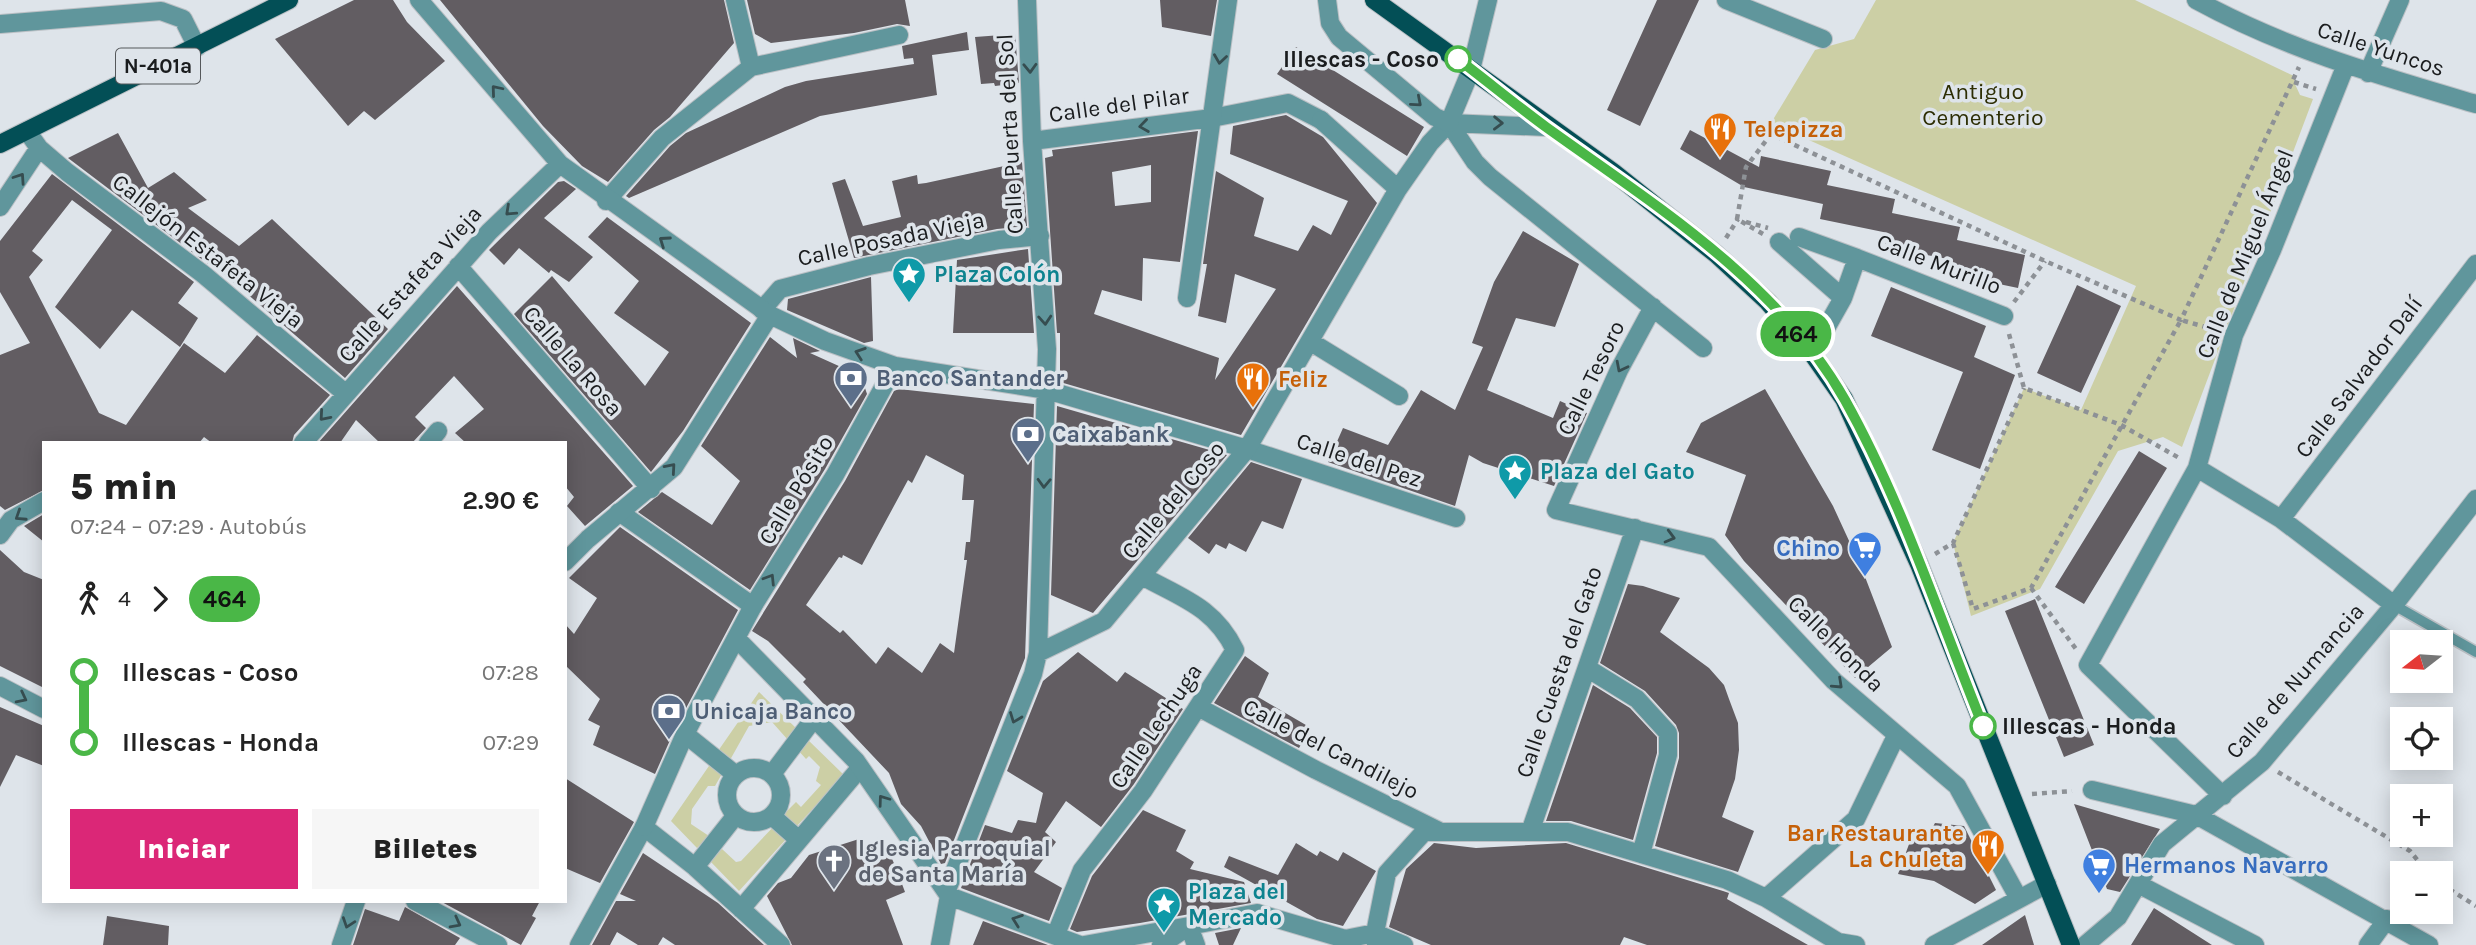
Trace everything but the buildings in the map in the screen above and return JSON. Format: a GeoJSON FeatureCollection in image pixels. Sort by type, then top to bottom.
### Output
{"type":"FeatureCollection","features":[{"type":"Feature","properties":{"kind":"main road","name":"N-401a"},"geometry":{"type":"LineString","coordinates":[[0,144],[289,0]]}},
{"type":"Feature","properties":{"kind":"main road"},"geometry":{"type":"LineString","coordinates":[[1374,0],[1546,127],[1613,172],[1716,254],[1768,302],[1812,353],[1844,399],[1919,564],[2071,945]]}},
{"type":"Feature","properties":{"kind":"street","name":"Calle del Pez"},"geometry":{"type":"LineString","coordinates":[[419,0],[560,164],[606,201],[766,312],[825,341],[895,366],[1047,390],[1247,449],[1456,518]]}},
{"type":"Feature","properties":{"kind":"street"},"geometry":{"type":"LineString","coordinates":[[735,0],[751,67]]}},
{"type":"Feature","properties":{"kind":"street","name":"Calle Puerta del Sol"},"geometry":{"type":"LineString","coordinates":[[1027,0],[1032,141],[1040,236],[1047,390],[1038,653]]}},
{"type":"Feature","properties":{"kind":"street"},"geometry":{"type":"LineString","coordinates":[[1187,298],[1228,0]]}},
{"type":"Feature","properties":{"kind":"street"},"geometry":{"type":"LineString","coordinates":[[1327,0],[1329,23],[1339,37],[1435,117],[1449,122],[1546,127]]}},
{"type":"Feature","properties":{"kind":"street","name":"Calle del Coso"},"geometry":{"type":"LineString","coordinates":[[1038,653],[1104,621],[1247,449],[1398,190],[1430,143],[1449,122],[1471,70],[1489,0]]}},
{"type":"Feature","properties":{"kind":"street"},"geometry":{"type":"LineString","coordinates":[[1726,0],[1824,39]]}},
{"type":"Feature","properties":{"kind":"street","name":"Calle Yuncos"},"geometry":{"type":"LineString","coordinates":[[2196,0],[2345,67],[2476,104]]}},
{"type":"Feature","properties":{"kind":"street"},"geometry":{"type":"LineString","coordinates":[[2368,73],[2400,0]]}},
{"type":"Feature","properties":{"kind":"street"},"geometry":{"type":"LineString","coordinates":[[0,24],[161,11],[183,19],[197,47]]}},
{"type":"Feature","properties":{"kind":"street"},"geometry":{"type":"LineString","coordinates":[[606,201],[662,138],[751,67],[899,35]]}},
{"type":"Feature","properties":{"kind":"street","name":"Calle de Miguel Ángel"},"geometry":{"type":"LineString","coordinates":[[2088,665],[2197,468],[2234,335],[2272,250],[2345,67]]}},
{"type":"Feature","properties":{"kind":"street","name":"Calle del Pilar"},"geometry":{"type":"LineString","coordinates":[[1032,141],[1212,118],[1288,103],[1321,120],[1398,190]]}},
{"type":"Feature","properties":{"kind":"street"},"geometry":{"type":"LineString","coordinates":[[1449,122],[1469,154],[1490,177],[1703,348]]}},
{"type":"Feature","properties":{"kind":"street","name":"Callejón Estafeta Vieja"},"geometry":{"type":"LineString","coordinates":[[27,131],[39,148],[213,282],[345,393]]}},
{"type":"Feature","properties":{"kind":"street"},"geometry":{"type":"LineString","coordinates":[[0,207],[39,148]]}},
{"type":"Feature","properties":{"kind":"street","name":"Calle Estafeta Vieja"},"geometry":{"type":"LineString","coordinates":[[305,441],[489,232],[560,164]]}},
{"type":"Feature","properties":{"kind":"street","name":"Calle Posada Vieja"},"geometry":{"type":"LineString","coordinates":[[567,560],[674,467],[780,289],[869,266],[999,240],[1040,236]]}},
{"type":"Feature","properties":{"kind":"street","name":"Calle Murillo"},"geometry":{"type":"LineString","coordinates":[[1799,237],[2004,316]]}},
{"type":"Feature","properties":{"kind":"street"},"geometry":{"type":"LineString","coordinates":[[1779,243],[1843,298]]}},
{"type":"Feature","properties":{"kind":"street","name":"Calle Murillo"},"geometry":{"type":"LineString","coordinates":[[1812,353],[1843,298],[1857,258]]}},
{"type":"Feature","properties":{"kind":"street","name":"Calle Salvador Dalí"},"geometry":{"type":"LineString","coordinates":[[2281,519],[2476,264]]}},
{"type":"Feature","properties":{"kind":"street","name":"Calle La Rosa"},"geometry":{"type":"LineString","coordinates":[[458,266],[651,489]]}},
{"type":"Feature","properties":{"kind":"street","name":"Calle Tesoro"},"geometry":{"type":"LineString","coordinates":[[1556,510],[1619,370],[1653,307]]}},
{"type":"Feature","properties":{"kind":"street"},"geometry":{"type":"LineString","coordinates":[[1311,342],[1399,396]]}},
{"type":"Feature","properties":{"kind":"street","name":"Calle Pósito"},"geometry":{"type":"LineString","coordinates":[[579,945],[644,827],[685,734],[753,606],[835,475],[895,366]]}},
{"type":"Feature","properties":{"kind":"street"},"geometry":{"type":"LineString","coordinates":[[2197,468],[2281,519],[2394,605]]}},
{"type":"Feature","properties":{"kind":"street","name":"Calle de Numancia"},"geometry":{"type":"LineString","coordinates":[[2085,945],[2118,917],[2162,844],[2262,762],[2394,605],[2476,499]]}},
{"type":"Feature","properties":{"kind":"street"},"geometry":{"type":"LineString","coordinates":[[0,535],[11,520],[42,502]]}},
{"type":"Feature","properties":{"kind":"street","name":"Calle Honda"},"geometry":{"type":"LineString","coordinates":[[1556,510],[1709,547],[1834,681],[1957,786],[2019,899]]}},
{"type":"Feature","properties":{"kind":"street"},"geometry":{"type":"LineString","coordinates":[[620,512],[753,606]]}},
{"type":"Feature","properties":{"kind":"street","name":"Calle Cuesta del Gato"},"geometry":{"type":"LineString","coordinates":[[1530,832],[1634,528]]}},
{"type":"Feature","properties":{"kind":"street","name":"Calle Lechuga"},"geometry":{"type":"LineString","coordinates":[[1056,934],[1082,870],[1143,791],[1235,650],[1225,629],[1210,614],[1142,576]]}},
{"type":"Feature","properties":{"kind":"street"},"geometry":{"type":"LineString","coordinates":[[736,638],[815,717],[860,768],[948,893],[1084,945],[1139,940],[1189,926],[1257,913],[1345,939],[1375,939],[1404,945]]}},
{"type":"Feature","properties":{"kind":"street"},"geometry":{"type":"LineString","coordinates":[[940,945],[948,893],[1038,653]]}},
{"type":"Feature","properties":{"kind":"street"},"geometry":{"type":"LineString","coordinates":[[2088,665],[2223,796]]}},
{"type":"Feature","properties":{"kind":"street"},"geometry":{"type":"LineString","coordinates":[[1587,668],[1637,699],[1668,733],[1668,755],[1641,854]]}},
{"type":"Feature","properties":{"kind":"street"},"geometry":{"type":"LineString","coordinates":[[0,686],[42,708]]}},
{"type":"Feature","properties":{"kind":"street","name":"Calle del Candilejo"},"geometry":{"type":"LineString","coordinates":[[1198,707],[1316,771],[1442,833]]}},
{"type":"Feature","properties":{"kind":"street"},"geometry":{"type":"LineString","coordinates":[[772,774],[815,717]]}},
{"type":"Feature","properties":{"kind":"street"},"geometry":{"type":"LineString","coordinates":[[685,734],[736,775]]}},
{"type":"Feature","properties":{"kind":"street"},"geometry":{"type":"LineString","coordinates":[[1766,898],[1856,819],[1896,736]]}},
{"type":"Feature","properties":{"kind":"street"},"geometry":{"type":"LineString","coordinates":[[758,768],[772,774],[781,795],[772,816],[750,822],[736,815],[727,795],[736,775],[758,768]]}},
{"type":"Feature","properties":{"kind":"street"},"geometry":{"type":"LineString","coordinates":[[741,909],[860,768]]}},
{"type":"Feature","properties":{"kind":"street"},"geometry":{"type":"LineString","coordinates":[[2092,790],[2196,815],[2388,919],[2429,945]]}},
{"type":"Feature","properties":{"kind":"street"},"geometry":{"type":"LineString","coordinates":[[695,867],[736,815]]}},
{"type":"Feature","properties":{"kind":"street"},"geometry":{"type":"LineString","coordinates":[[772,816],[799,840]]}},
{"type":"Feature","properties":{"kind":"street"},"geometry":{"type":"LineString","coordinates":[[644,827],[695,867],[776,943]]}},
{"type":"Feature","properties":{"kind":"street"},"geometry":{"type":"LineString","coordinates":[[1375,939],[1387,873],[1424,832],[1568,832],[1727,880],[1766,898],[1838,942],[1856,945]]}},
{"type":"Feature","properties":{"kind":"street"},"geometry":{"type":"LineString","coordinates":[[1934,945],[2047,884]]}},
{"type":"Feature","properties":{"kind":"street"},"geometry":{"type":"LineString","coordinates":[[2138,884],[2255,945]]}},
{"type":"Feature","properties":{"kind":"street"},"geometry":{"type":"LineString","coordinates":[[341,945],[355,903]]}},
{"type":"Feature","properties":{"kind":"street"},"geometry":{"type":"LineString","coordinates":[[419,903],[498,945]]}},
{"type":"Feature","properties":{"kind":"street"},"geometry":{"type":"LineString","coordinates":[[2368,945],[2388,919]]}},
{"type":"Feature","properties":{"kind":"street"},"geometry":{"type":"LineString","coordinates":[[1161,945],[1189,926]]}},
{"type":"Feature","properties":{"kind":"street"},"geometry":{"type":"LineString","coordinates":[[1189,926],[1196,945]]}},
{"type":"Feature","properties":{"kind":"lane"},"geometry":{"type":"LineString","coordinates":[[2394,605],[2476,652]]}},
{"type":"Feature","properties":{"kind":"path"},"geometry":{"type":"LineString","coordinates":[[1953,543],[1973,610],[2031,588],[2181,320],[2305,51]]}},
{"type":"Feature","properties":{"kind":"path"},"geometry":{"type":"LineString","coordinates":[[1716,254],[1737,219],[1746,167],[1772,135],[2045,261],[2181,320],[2234,335]]}},
{"type":"Feature","properties":{"kind":"path"},"geometry":{"type":"LineString","coordinates":[[1737,219],[1799,237]]}},
{"type":"Feature","properties":{"kind":"path"},"geometry":{"type":"LineString","coordinates":[[1737,219],[1779,243]]}},
{"type":"Feature","properties":{"kind":"path"},"geometry":{"type":"LineString","coordinates":[[1919,564],[1953,543],[2024,388],[2004,316],[2045,261]]}},
{"type":"Feature","properties":{"kind":"path"},"geometry":{"type":"LineString","coordinates":[[2024,388],[2121,425],[2197,468]]}},
{"type":"Feature","properties":{"kind":"path"},"geometry":{"type":"LineString","coordinates":[[2031,588],[2088,665]]}},
{"type":"Feature","properties":{"kind":"path"},"geometry":{"type":"LineString","coordinates":[[2262,762],[2410,851],[2418,861]]}},
{"type":"Feature","properties":{"kind":"path"},"geometry":{"type":"LineString","coordinates":[[2010,795],[2092,790]]}},
{"type":"Feature","properties":{"kind":"path"},"geometry":{"type":"LineString","coordinates":[[2453,892],[2476,906]]}},
{"type":"Feature","properties":{"kind":"green space","name":"Antiguo Cementerio"},"geometry":{"type":"Polygon","coordinates":[[[1876,0],[2135,0],[2296,77],[2294,82],[2300,95],[2313,99],[2182,447],[2163,437],[2118,451],[2040,589],[1971,616],[1953,543],[2024,388],[2081,410],[2136,286],[1771,123],[1815,50],[1854,39],[1876,0]]]}},
{"type":"Feature","properties":{"kind":"green space"},"geometry":{"type":"Polygon","coordinates":[[[759,692],[798,730],[788,740],[772,722],[749,726],[730,760],[718,751],[759,692]]]}},
{"type":"Feature","properties":{"kind":"green space"},"geometry":{"type":"Polygon","coordinates":[[[806,738],[844,775],[796,827],[783,815],[796,802],[801,807],[821,785],[816,781],[820,767],[809,756],[806,759],[797,749],[806,738]]]}},
{"type":"Feature","properties":{"kind":"green space"},"geometry":{"type":"Polygon","coordinates":[[[711,763],[723,772],[715,786],[708,786],[692,809],[691,824],[709,836],[697,848],[671,821],[711,763]]]}},
{"type":"Feature","properties":{"kind":"green space"},"geometry":{"type":"Polygon","coordinates":[[[775,825],[788,837],[739,891],[710,861],[722,849],[736,862],[741,861],[775,825]]]}},
{"type":"Feature","properties":{"kind":"bus line","name":"464"},"geometry":{"type":"LineString","coordinates":[[1458,59],[1546,127],[1613,172],[1716,254],[1768,302],[1812,353],[1844,399],[1876,466],[1919,564],[1983,726]]}},
{"type":"Feature","properties":{"kind":"place","name":"Illescas - Coso"},"geometry":{"type":"Point","coordinates":[1458,59]}},
{"type":"Feature","properties":{"kind":"place","name":"Telepizza"},"geometry":{"type":"Point","coordinates":[1720,159]}},
{"type":"Feature","properties":{"kind":"place","name":"Plaza Colón"},"geometry":{"type":"Point","coordinates":[909,304]}},
{"type":"Feature","properties":{"kind":"place","name":"Banco Santander"},"geometry":{"type":"Point","coordinates":[851,408]}},
{"type":"Feature","properties":{"kind":"place","name":"Feliz"},"geometry":{"type":"Point","coordinates":[1253,409]}},
{"type":"Feature","properties":{"kind":"place","name":"Caixabank"},"geometry":{"type":"Point","coordinates":[1028,464]}},
{"type":"Feature","properties":{"kind":"place","name":"Plaza del Gato"},"geometry":{"type":"Point","coordinates":[1515,501]}},
{"type":"Feature","properties":{"kind":"place","name":"Chino"},"geometry":{"type":"Point","coordinates":[1865,578]}},
{"type":"Feature","properties":{"kind":"place","name":"Illescas - Honda"},"geometry":{"type":"Point","coordinates":[1983,726]}},
{"type":"Feature","properties":{"kind":"place","name":"Unicaja Banco"},"geometry":{"type":"Point","coordinates":[669,741]}},
{"type":"Feature","properties":{"kind":"place","name":"Bar Restaurante La Chuleta"},"geometry":{"type":"Point","coordinates":[1988,876]}},
{"type":"Feature","properties":{"kind":"place","name":"Iglesia Parroquial de Santa María"},"geometry":{"type":"Point","coordinates":[834,891]}},
{"type":"Feature","properties":{"kind":"place","name":"Hermanos Navarro"},"geometry":{"type":"Point","coordinates":[2099,895]}},
{"type":"Feature","properties":{"kind":"place","name":"Plaza del Mercado"},"geometry":{"type":"Point","coordinates":[1164,934]}}]}
